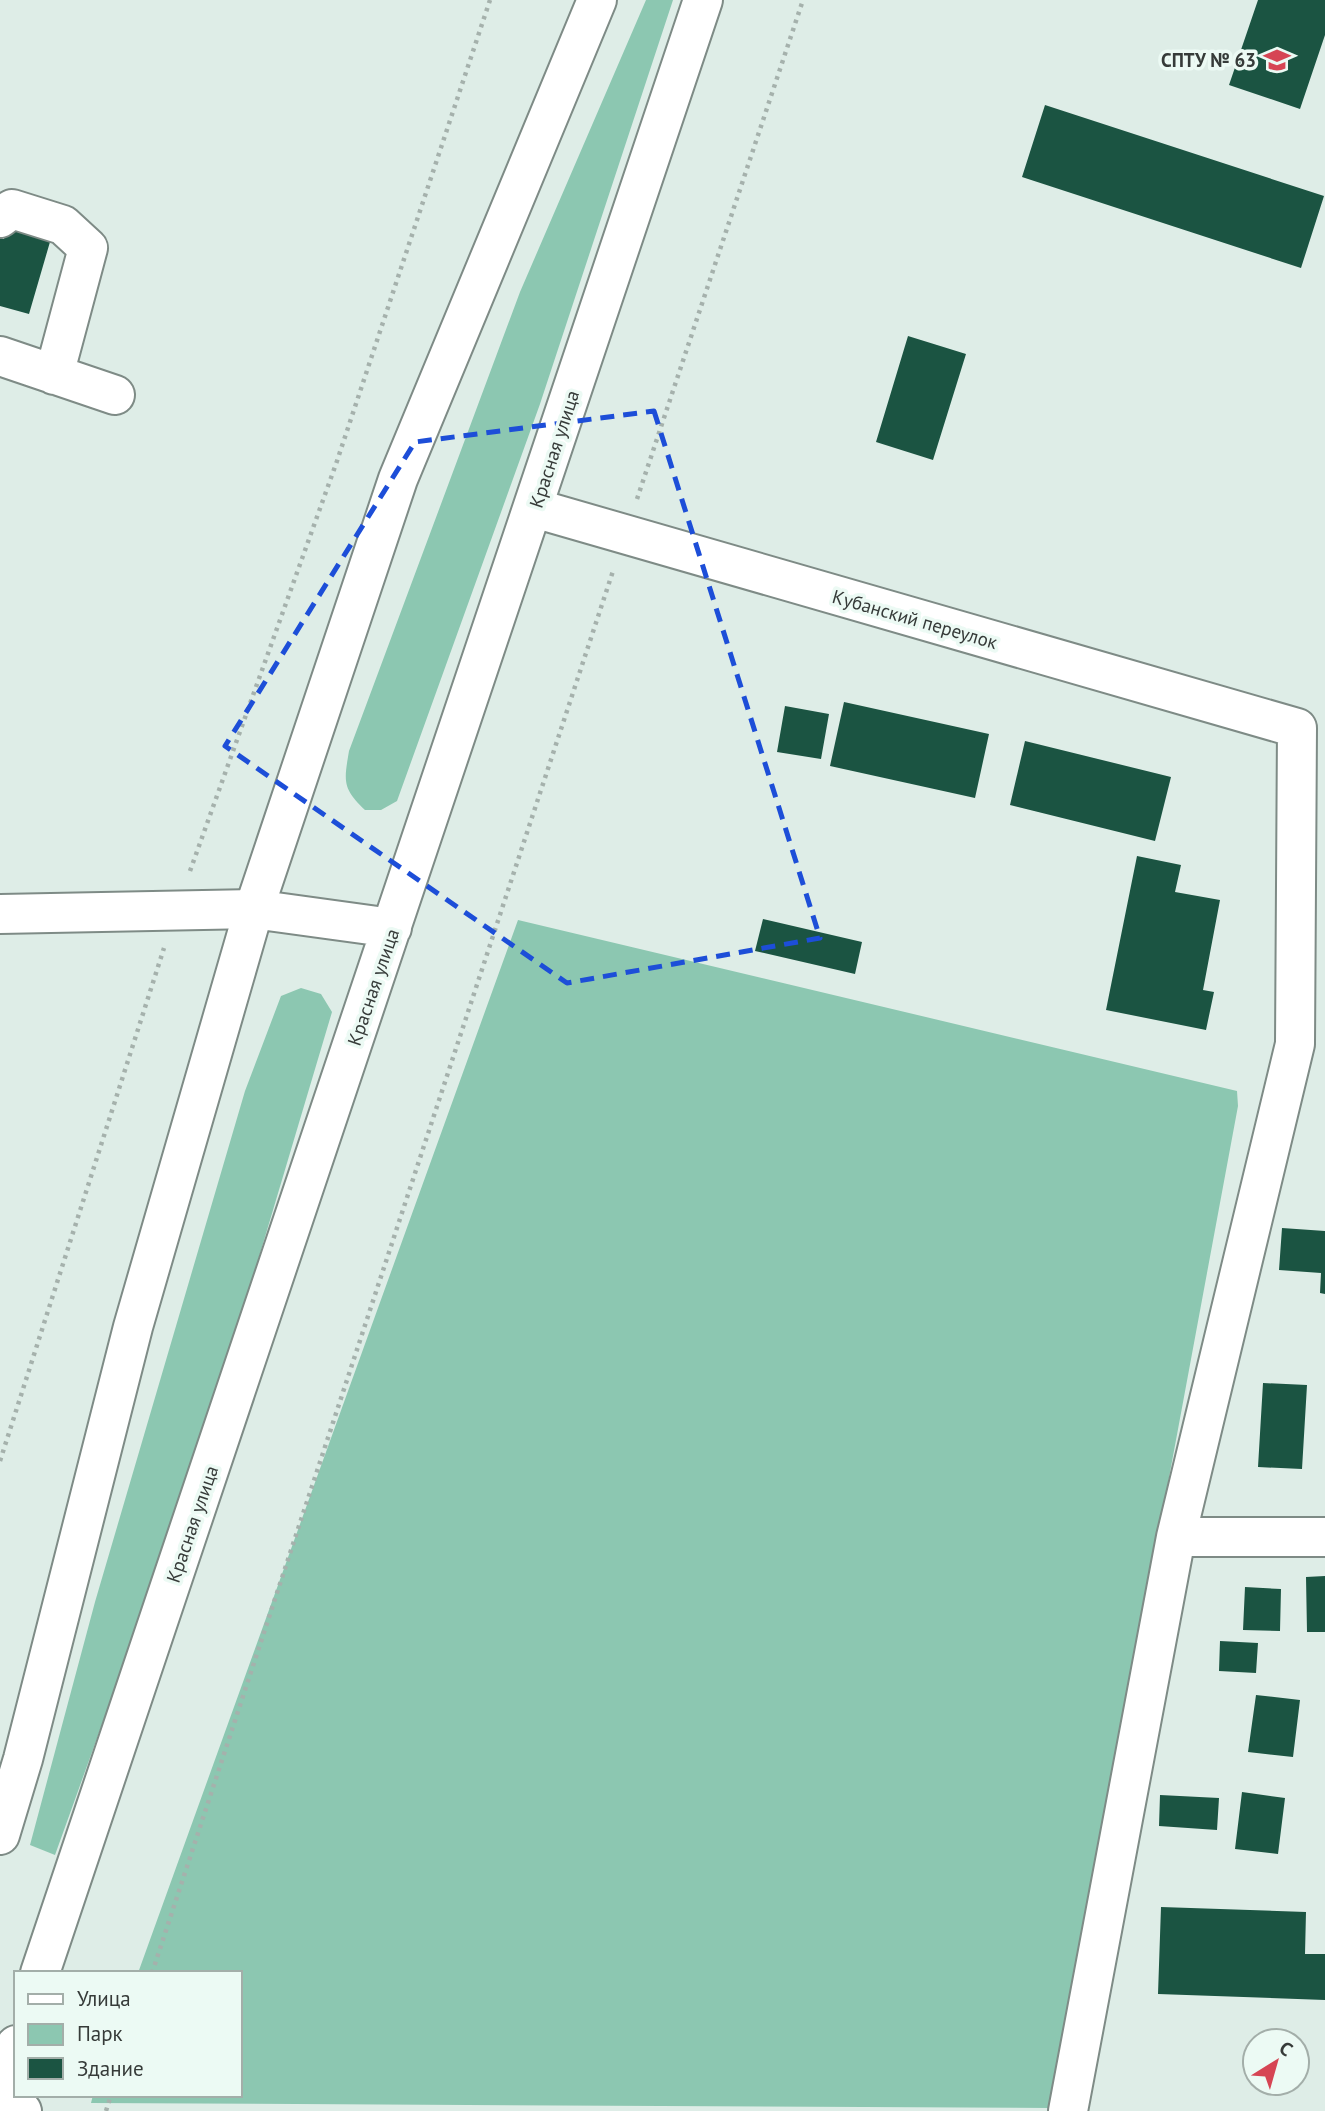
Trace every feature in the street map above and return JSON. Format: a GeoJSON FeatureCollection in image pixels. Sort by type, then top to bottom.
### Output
{"type":"FeatureCollection","features":[{"type":"Feature","properties":{"kind":"main road"},"geometry":{"type":"LineString","coordinates":[[0,1835],[12,1758],[254,909],[398,479],[597,0]]}},
{"type":"Feature","properties":{"kind":"main road","name":"Красная улица"},"geometry":{"type":"LineString","coordinates":[[41,1971],[703,0]]}},
{"type":"Feature","properties":{"kind":"main road"},"geometry":{"type":"LineString","coordinates":[[0,218],[12,209],[63,225],[88,248],[54,375]]}},
{"type":"Feature","properties":{"kind":"main road"},"geometry":{"type":"LineString","coordinates":[[0,356],[115,394]]}},
{"type":"Feature","properties":{"kind":"main road","name":"Кубанский переулок"},"geometry":{"type":"LineString","coordinates":[[534,509],[1297,728],[1310,1044]]}},
{"type":"Feature","properties":{"kind":"main road"},"geometry":{"type":"LineString","coordinates":[[0,914],[254,909],[392,928]]}},
{"type":"Feature","properties":{"kind":"main road"},"geometry":{"type":"LineString","coordinates":[[1068,2111],[1176,1537],[1310,1044]]}},
{"type":"Feature","properties":{"kind":"main road"},"geometry":{"type":"LineString","coordinates":[[1176,1537],[1325,1537]]}},
{"type":"Feature","properties":{"kind":"main road"},"geometry":{"type":"LineString","coordinates":[[0,2092],[14,2051]]}},
{"type":"Feature","properties":{"kind":"main road"},"geometry":{"type":"LineString","coordinates":[[0,2106],[22,2111]]}},
{"type":"Feature","properties":{"kind":"path"},"geometry":{"type":"LineString","coordinates":[[0,1461],[176,910],[337,461],[490,0]]}},
{"type":"Feature","properties":{"kind":"path"},"geometry":{"type":"LineString","coordinates":[[153,1971],[803,0]]}},
{"type":"Feature","properties":{"kind":"highlighted area"},"geometry":{"type":"Polygon","coordinates":[[[654,411],[820,938],[567,983],[225,746],[415,442],[654,411]]]}},
{"type":"Feature","properties":{"kind":"green space"},"geometry":{"type":"Polygon","coordinates":[[[646,0],[673,0],[540,404],[397,801],[381,810],[365,810],[352,796],[346,784],[349,751],[520,292],[646,0]]]}},
{"type":"Feature","properties":{"kind":"green space"},"geometry":{"type":"Polygon","coordinates":[[[518,920],[1237,1091],[1238,1106],[1052,2108],[91,2103],[92,2097],[242,2097],[242,1971],[139,1971],[518,920]]]}},
{"type":"Feature","properties":{"kind":"green space"},"geometry":{"type":"Polygon","coordinates":[[[301,988],[321,994],[332,1012],[206,1435],[55,1855],[30,1845],[95,1602],[245,1091],[281,996],[301,988]]]}},
{"type":"Feature","properties":{"kind":"building","name":"СПТУ № 63"},"geometry":{"type":"Polygon","coordinates":[[[1258,0],[1325,0],[1325,35],[1300,109],[1229,85],[1258,0]]]}},
{"type":"Feature","properties":{"kind":"building"},"geometry":{"type":"Polygon","coordinates":[[[1045,105],[1324,196],[1301,268],[1022,177],[1045,105]]]}},
{"type":"Feature","properties":{"kind":"building"},"geometry":{"type":"Polygon","coordinates":[[[9,222],[52,235],[29,314],[0,306],[0,238],[4,239],[9,222]]]}},
{"type":"Feature","properties":{"kind":"building"},"geometry":{"type":"Polygon","coordinates":[[[908,336],[966,354],[933,460],[876,442],[908,336]]]}},
{"type":"Feature","properties":{"kind":"building"},"geometry":{"type":"Polygon","coordinates":[[[844,702],[989,734],[975,798],[830,766],[844,702]]]}},
{"type":"Feature","properties":{"kind":"building"},"geometry":{"type":"Polygon","coordinates":[[[785,706],[829,714],[821,759],[777,752],[785,706]]]}},
{"type":"Feature","properties":{"kind":"building"},"geometry":{"type":"Polygon","coordinates":[[[1025,741],[1171,777],[1155,841],[1010,805],[1025,741]]]}},
{"type":"Feature","properties":{"kind":"building"},"geometry":{"type":"Polygon","coordinates":[[[1137,856],[1181,865],[1175,892],[1220,900],[1203,990],[1214,992],[1206,1030],[1106,1010],[1137,856]]]}},
{"type":"Feature","properties":{"kind":"building"},"geometry":{"type":"Polygon","coordinates":[[[763,919],[862,942],[855,974],[755,951],[763,919]]]}},
{"type":"Feature","properties":{"kind":"building"},"geometry":{"type":"Polygon","coordinates":[[[1282,1228],[1325,1231],[1325,1294],[1320,1293],[1321,1273],[1279,1270],[1282,1228]]]}},
{"type":"Feature","properties":{"kind":"building"},"geometry":{"type":"Polygon","coordinates":[[[1263,1383],[1307,1385],[1302,1469],[1258,1467],[1263,1383]]]}},
{"type":"Feature","properties":{"kind":"building"},"geometry":{"type":"Polygon","coordinates":[[[1325,1576],[1325,1632],[1307,1632],[1306,1577],[1325,1576]]]}},
{"type":"Feature","properties":{"kind":"building"},"geometry":{"type":"Polygon","coordinates":[[[1245,1587],[1281,1589],[1280,1631],[1243,1630],[1245,1587]]]}},
{"type":"Feature","properties":{"kind":"building"},"geometry":{"type":"Polygon","coordinates":[[[1220,1641],[1258,1643],[1256,1673],[1219,1671],[1220,1641]]]}},
{"type":"Feature","properties":{"kind":"building"},"geometry":{"type":"Polygon","coordinates":[[[1256,1695],[1300,1700],[1293,1757],[1248,1752],[1256,1695]]]}},
{"type":"Feature","properties":{"kind":"building"},"geometry":{"type":"Polygon","coordinates":[[[1242,1792],[1285,1798],[1278,1854],[1235,1849],[1242,1792]]]}},
{"type":"Feature","properties":{"kind":"building"},"geometry":{"type":"Polygon","coordinates":[[[1160,1795],[1219,1798],[1217,1830],[1159,1826],[1160,1795]]]}},
{"type":"Feature","properties":{"kind":"building"},"geometry":{"type":"Polygon","coordinates":[[[1161,1907],[1306,1912],[1305,1954],[1325,1954],[1325,2000],[1158,1994],[1161,1907]]]}},
{"type":"Feature","properties":{"kind":"place","name":"СПТУ № 63"},"geometry":{"type":"Point","coordinates":[1277,60]}}]}
